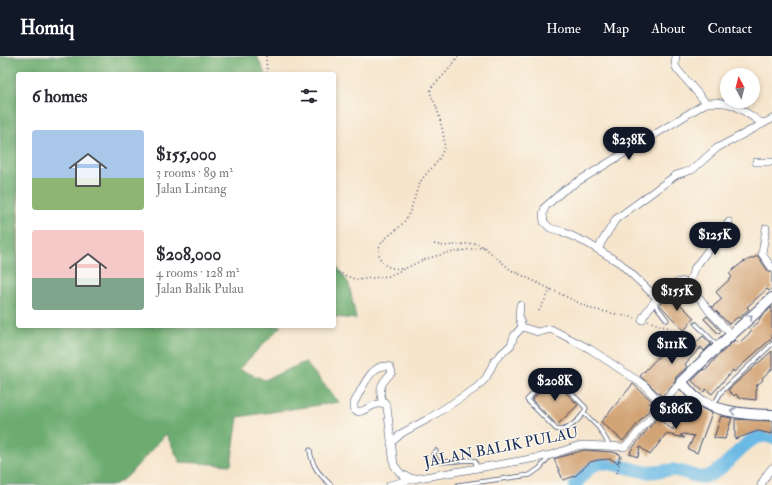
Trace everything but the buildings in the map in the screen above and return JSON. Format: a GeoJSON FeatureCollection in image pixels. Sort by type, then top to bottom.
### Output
{"type":"FeatureCollection","features":[{"type":"Feature","properties":{"kind":"main road"},"geometry":{"type":"LineString","coordinates":[[772,298],[707,356],[681,382],[695,397],[713,406],[744,414],[772,415]]}},
{"type":"Feature","properties":{"kind":"street"},"geometry":{"type":"LineString","coordinates":[[676,56],[674,65],[706,102]]}},
{"type":"Feature","properties":{"kind":"street"},"geometry":{"type":"LineString","coordinates":[[655,300],[620,263],[599,249],[561,231],[550,228],[544,222],[543,214],[545,207],[564,190],[706,102],[722,102],[742,108],[760,122],[764,123]]}},
{"type":"Feature","properties":{"kind":"street"},"geometry":{"type":"LineString","coordinates":[[599,249],[601,243],[616,219],[676,175],[692,170],[716,148],[772,119]]}},
{"type":"Feature","properties":{"kind":"street"},"geometry":{"type":"LineString","coordinates":[[756,162],[772,162]]}},
{"type":"Feature","properties":{"kind":"street"},"geometry":{"type":"LineString","coordinates":[[689,282],[694,269],[728,222]]}},
{"type":"Feature","properties":{"kind":"street"},"geometry":{"type":"LineString","coordinates":[[766,228],[762,254],[772,268]]}},
{"type":"Feature","properties":{"kind":"street"},"geometry":{"type":"LineString","coordinates":[[642,320],[646,310],[655,300],[679,282],[689,282]]}},
{"type":"Feature","properties":{"kind":"street"},"geometry":{"type":"LineString","coordinates":[[689,282],[709,311],[731,334]]}},
{"type":"Feature","properties":{"kind":"street"},"geometry":{"type":"LineString","coordinates":[[520,305],[519,317],[522,327]]}},
{"type":"Feature","properties":{"kind":"street"},"geometry":{"type":"LineString","coordinates":[[522,327],[538,332],[551,329],[590,349],[644,385],[662,404]]}},
{"type":"Feature","properties":{"kind":"street"},"geometry":{"type":"LineString","coordinates":[[391,444],[402,433],[428,419],[476,388],[486,378],[495,360],[511,345],[514,336],[522,327]]}},
{"type":"Feature","properties":{"kind":"street"},"geometry":{"type":"LineString","coordinates":[[385,403],[378,403],[359,412],[354,410],[353,407],[370,373],[380,366],[385,365],[390,367],[392,372],[380,389],[382,400],[385,403],[387,407],[394,465],[410,482]]}},
{"type":"Feature","properties":{"kind":"street"},"geometry":{"type":"LineString","coordinates":[[624,447],[681,382]]}},
{"type":"Feature","properties":{"kind":"street","name":"JALAN BALIK PULAU"},"geometry":{"type":"LineString","coordinates":[[390,485],[525,460],[577,446],[624,447]]}},
{"type":"Feature","properties":{"kind":"street"},"geometry":{"type":"LineString","coordinates":[[761,485],[772,468]]}},
{"type":"Feature","properties":{"kind":"lane"},"geometry":{"type":"LineString","coordinates":[[655,300],[667,320]]}},
{"type":"Feature","properties":{"kind":"lane"},"geometry":{"type":"LineString","coordinates":[[696,324],[718,346]]}},
{"type":"Feature","properties":{"kind":"lane"},"geometry":{"type":"LineString","coordinates":[[713,406],[721,392],[772,344]]}},
{"type":"Feature","properties":{"kind":"lane"},"geometry":{"type":"LineString","coordinates":[[552,374],[585,406],[586,408],[584,413],[567,429],[559,431],[556,430],[526,400],[552,374]]}},
{"type":"Feature","properties":{"kind":"lane"},"geometry":{"type":"LineString","coordinates":[[584,413],[599,428],[610,446]]}},
{"type":"Feature","properties":{"kind":"lane"},"geometry":{"type":"LineString","coordinates":[[310,450],[311,462],[320,475],[331,485]]}},
{"type":"Feature","properties":{"kind":"lane"},"geometry":{"type":"LineString","coordinates":[[436,451],[433,454],[437,461],[471,460],[475,461],[477,468]]}},
{"type":"Feature","properties":{"kind":"lane"},"geometry":{"type":"LineString","coordinates":[[458,485],[530,475],[540,468],[551,454]]}},
{"type":"Feature","properties":{"kind":"lane"},"geometry":{"type":"LineString","coordinates":[[502,480],[503,485]]}},
{"type":"Feature","properties":{"kind":"path"},"geometry":{"type":"LineString","coordinates":[[266,56],[267,72]]}},
{"type":"Feature","properties":{"kind":"path"},"geometry":{"type":"LineString","coordinates":[[405,269],[388,268],[380,259],[379,250],[384,241],[402,225],[406,219],[420,183],[428,170],[438,160],[444,147],[437,107],[430,90],[458,56]]}},
{"type":"Feature","properties":{"kind":"path"},"geometry":{"type":"LineString","coordinates":[[434,244],[444,246],[476,243],[484,247],[511,270],[592,309],[642,320],[680,332],[707,356]]}},
{"type":"Feature","properties":{"kind":"path"},"geometry":{"type":"LineString","coordinates":[[336,272],[357,280],[389,276],[424,260],[443,254],[484,247]]}},
{"type":"Feature","properties":{"kind":"path"},"geometry":{"type":"LineString","coordinates":[[539,311],[551,289]]}},
{"type":"Feature","properties":{"kind":"path"},"geometry":{"type":"LineString","coordinates":[[617,473],[624,447]]}},
{"type":"Feature","properties":{"kind":"green space"},"geometry":{"type":"Polygon","coordinates":[[[0,56],[257,56],[264,72],[16,72],[16,328],[279,328],[239,369],[265,380],[305,362],[339,402],[238,417],[231,465],[180,462],[166,434],[127,477],[114,485],[0,485],[0,56]]]}},
{"type":"Feature","properties":{"kind":"green space"},"geometry":{"type":"Polygon","coordinates":[[[336,265],[349,284],[356,319],[336,317],[336,265]]]}},
{"type":"Feature","properties":{"kind":"waterway"},"geometry":{"type":"LineString","coordinates":[[575,485],[592,466],[600,463],[646,472],[673,470],[703,477],[712,474],[721,468],[754,439],[763,436],[772,438]]}}]}
